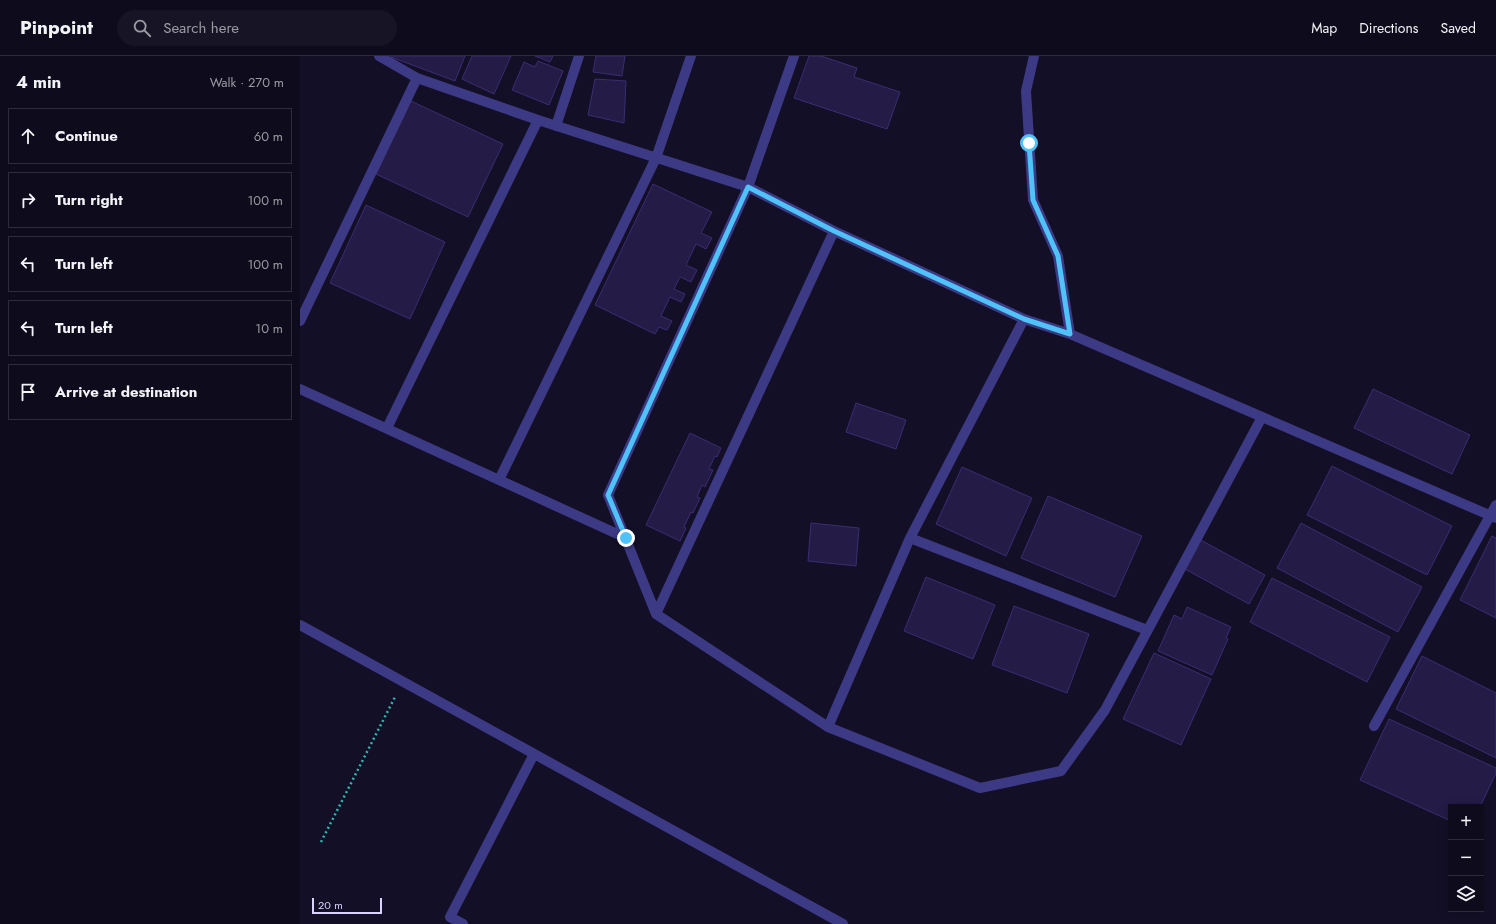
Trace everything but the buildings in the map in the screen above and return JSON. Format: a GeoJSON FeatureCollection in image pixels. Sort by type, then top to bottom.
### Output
{"type":"FeatureCollection","features":[{"type":"Feature","properties":{"kind":"street"},"geometry":{"type":"LineString","coordinates":[[381,56],[416,78],[556,126],[748,187],[834,231],[1024,319],[1070,334],[1493,517]]}},
{"type":"Feature","properties":{"kind":"street"},"geometry":{"type":"LineString","coordinates":[[556,126],[579,56]]}},
{"type":"Feature","properties":{"kind":"street"},"geometry":{"type":"LineString","coordinates":[[499,480],[656,158],[691,56]]}},
{"type":"Feature","properties":{"kind":"street"},"geometry":{"type":"LineString","coordinates":[[794,56],[748,187],[608,495],[656,614],[828,726],[980,788],[1061,771],[1106,710],[1147,630],[1262,417]]}},
{"type":"Feature","properties":{"kind":"street"},"geometry":{"type":"LineString","coordinates":[[1034,56],[1026,91],[1033,200],[1058,256],[1070,334]]}},
{"type":"Feature","properties":{"kind":"street"},"geometry":{"type":"LineString","coordinates":[[300,321],[416,78]]}},
{"type":"Feature","properties":{"kind":"street"},"geometry":{"type":"LineString","coordinates":[[387,428],[538,120]]}},
{"type":"Feature","properties":{"kind":"street"},"geometry":{"type":"LineString","coordinates":[[656,614],[834,231]]}},
{"type":"Feature","properties":{"kind":"street"},"geometry":{"type":"LineString","coordinates":[[828,726],[910,538],[1024,319]]}},
{"type":"Feature","properties":{"kind":"street"},"geometry":{"type":"LineString","coordinates":[[300,389],[626,538]]}},
{"type":"Feature","properties":{"kind":"street"},"geometry":{"type":"LineString","coordinates":[[1374,726],[1493,517],[1496,504]]}},
{"type":"Feature","properties":{"kind":"street"},"geometry":{"type":"LineString","coordinates":[[910,538],[1147,630]]}},
{"type":"Feature","properties":{"kind":"street"},"geometry":{"type":"LineString","coordinates":[[300,625],[843,924]]}},
{"type":"Feature","properties":{"kind":"street"},"geometry":{"type":"LineString","coordinates":[[463,924],[450,917],[534,754]]}},
{"type":"Feature","properties":{"kind":"path"},"geometry":{"type":"LineString","coordinates":[[321,842],[402,682]]}},
{"type":"Feature","properties":{"kind":"route"},"geometry":{"type":"LineString","coordinates":[[626,538],[608,495],[748,187],[834,231],[1024,319],[1070,334],[1058,256],[1033,200],[1029,143]]}}]}
